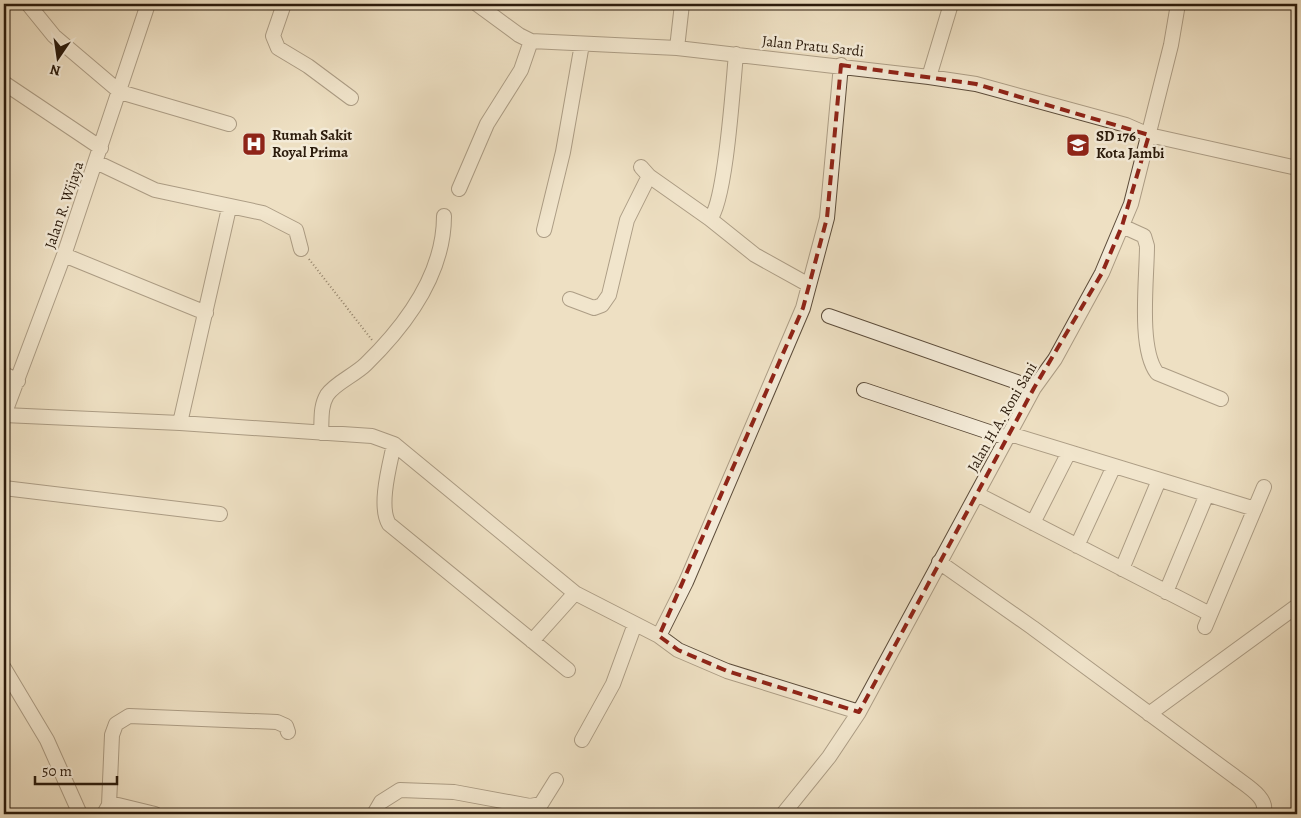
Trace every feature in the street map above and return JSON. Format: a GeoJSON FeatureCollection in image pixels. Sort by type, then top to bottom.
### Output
{"type":"FeatureCollection","features":[{"type":"Feature","properties":{"kind":"street"},"geometry":{"type":"LineString","coordinates":[[28,4],[54,36],[120,92],[229,124]]}},
{"type":"Feature","properties":{"kind":"street","name":"Jalan R. Wijaya"},"geometry":{"type":"LineString","coordinates":[[4,415],[64,255],[148,4]]}},
{"type":"Feature","properties":{"kind":"street"},"geometry":{"type":"LineString","coordinates":[[284,4],[273,36],[278,48],[308,66],[351,98]]}},
{"type":"Feature","properties":{"kind":"street","name":"Jalan Pratu Sardi"},"geometry":{"type":"LineString","coordinates":[[478,4],[519,35],[531,41],[677,48],[929,76],[976,84],[1126,125],[1149,135],[1297,168]]}},
{"type":"Feature","properties":{"kind":"street"},"geometry":{"type":"LineString","coordinates":[[677,48],[682,4]]}},
{"type":"Feature","properties":{"kind":"street"},"geometry":{"type":"LineString","coordinates":[[929,76],[951,4]]}},
{"type":"Feature","properties":{"kind":"street","name":"Jalan H.A. Roni Sani"},"geometry":{"type":"LineString","coordinates":[[783,814],[829,757],[859,712],[1034,388],[1055,359],[1102,273],[1131,204],[1171,45],[1178,4]]}},
{"type":"Feature","properties":{"kind":"street"},"geometry":{"type":"LineString","coordinates":[[459,190],[487,124],[521,70],[531,41]]}},
{"type":"Feature","properties":{"kind":"street"},"geometry":{"type":"LineString","coordinates":[[544,230],[563,152],[582,44]]}},
{"type":"Feature","properties":{"kind":"street"},"geometry":{"type":"LineString","coordinates":[[710,219],[717,208],[723,174],[736,54]]}},
{"type":"Feature","properties":{"kind":"street"},"geometry":{"type":"LineString","coordinates":[[659,636],[686,582],[803,308],[827,218],[841,65]]}},
{"type":"Feature","properties":{"kind":"street"},"geometry":{"type":"LineString","coordinates":[[4,83],[101,148]]}},
{"type":"Feature","properties":{"kind":"street"},"geometry":{"type":"LineString","coordinates":[[96,162],[155,190],[229,208],[263,213],[286,223],[296,230],[301,250]]}},
{"type":"Feature","properties":{"kind":"street"},"geometry":{"type":"LineString","coordinates":[[570,299],[594,308],[602,305],[609,295],[627,220],[645,171],[755,255],[809,285]]}},
{"type":"Feature","properties":{"kind":"street"},"geometry":{"type":"LineString","coordinates":[[180,423],[229,208]]}},
{"type":"Feature","properties":{"kind":"street"},"geometry":{"type":"LineString","coordinates":[[321,433],[322,406],[328,394],[364,366],[414,309],[435,265],[444,238],[444,216]]}},
{"type":"Feature","properties":{"kind":"street"},"geometry":{"type":"LineString","coordinates":[[1122,226],[1144,236],[1147,246],[1146,338],[1150,364],[1157,373],[1221,400]]}},
{"type":"Feature","properties":{"kind":"street"},"geometry":{"type":"LineString","coordinates":[[64,255],[206,313]]}},
{"type":"Feature","properties":{"kind":"street"},"geometry":{"type":"LineString","coordinates":[[829,316],[1034,388]]}},
{"type":"Feature","properties":{"kind":"street"},"geometry":{"type":"LineString","coordinates":[[4,374],[18,381]]}},
{"type":"Feature","properties":{"kind":"street"},"geometry":{"type":"LineString","coordinates":[[864,390],[1008,436],[1069,452],[1255,509]]}},
{"type":"Feature","properties":{"kind":"street"},"geometry":{"type":"LineString","coordinates":[[4,415],[180,423],[372,436],[394,444],[575,594],[659,636],[678,650],[727,672],[859,712]]}},
{"type":"Feature","properties":{"kind":"street"},"geometry":{"type":"LineString","coordinates":[[394,444],[386,498],[386,520],[389,524],[568,670]]}},
{"type":"Feature","properties":{"kind":"street"},"geometry":{"type":"LineString","coordinates":[[1033,523],[1069,452]]}},
{"type":"Feature","properties":{"kind":"street"},"geometry":{"type":"LineString","coordinates":[[1077,546],[1114,466]]}},
{"type":"Feature","properties":{"kind":"street"},"geometry":{"type":"LineString","coordinates":[[1122,569],[1160,480]]}},
{"type":"Feature","properties":{"kind":"street"},"geometry":{"type":"LineString","coordinates":[[4,488],[220,514]]}},
{"type":"Feature","properties":{"kind":"street"},"geometry":{"type":"LineString","coordinates":[[1205,628],[1264,488]]}},
{"type":"Feature","properties":{"kind":"street"},"geometry":{"type":"LineString","coordinates":[[976,494],[1210,614]]}},
{"type":"Feature","properties":{"kind":"street"},"geometry":{"type":"LineString","coordinates":[[1166,592],[1207,494]]}},
{"type":"Feature","properties":{"kind":"street"},"geometry":{"type":"LineString","coordinates":[[939,562],[1234,776],[1263,801],[1265,808],[1263,814]]}},
{"type":"Feature","properties":{"kind":"street"},"geometry":{"type":"LineString","coordinates":[[532,642],[575,594]]}},
{"type":"Feature","properties":{"kind":"street"},"geometry":{"type":"LineString","coordinates":[[1149,714],[1297,606]]}},
{"type":"Feature","properties":{"kind":"street"},"geometry":{"type":"LineString","coordinates":[[582,740],[613,684],[636,624]]}},
{"type":"Feature","properties":{"kind":"street"},"geometry":{"type":"LineString","coordinates":[[4,668],[47,740],[80,814]]}},
{"type":"Feature","properties":{"kind":"street"},"geometry":{"type":"LineString","coordinates":[[156,814],[118,805],[106,810],[112,735],[116,724],[129,716],[277,722],[286,726],[288,732]]}},
{"type":"Feature","properties":{"kind":"street"},"geometry":{"type":"LineString","coordinates":[[374,814],[381,802],[400,790],[454,792],[530,806],[541,804],[556,780]]}},
{"type":"Feature","properties":{"kind":"path"},"geometry":{"type":"LineString","coordinates":[[301,250],[379,350]]}},
{"type":"Feature","properties":{"kind":"highlighted area"},"geometry":{"type":"Polygon","coordinates":[[[841,65],[976,84],[1149,135],[1122,226],[1102,273],[1034,388],[859,712],[727,671],[678,650],[659,636],[803,308],[827,218],[841,65]]]}},
{"type":"Feature","properties":{"kind":"place","name":"Rumah Sakit Royal Prima"},"geometry":{"type":"Point","coordinates":[254,144]}},
{"type":"Feature","properties":{"kind":"place","name":"SD 176 Kota Jambi"},"geometry":{"type":"Point","coordinates":[1078,145]}}]}
